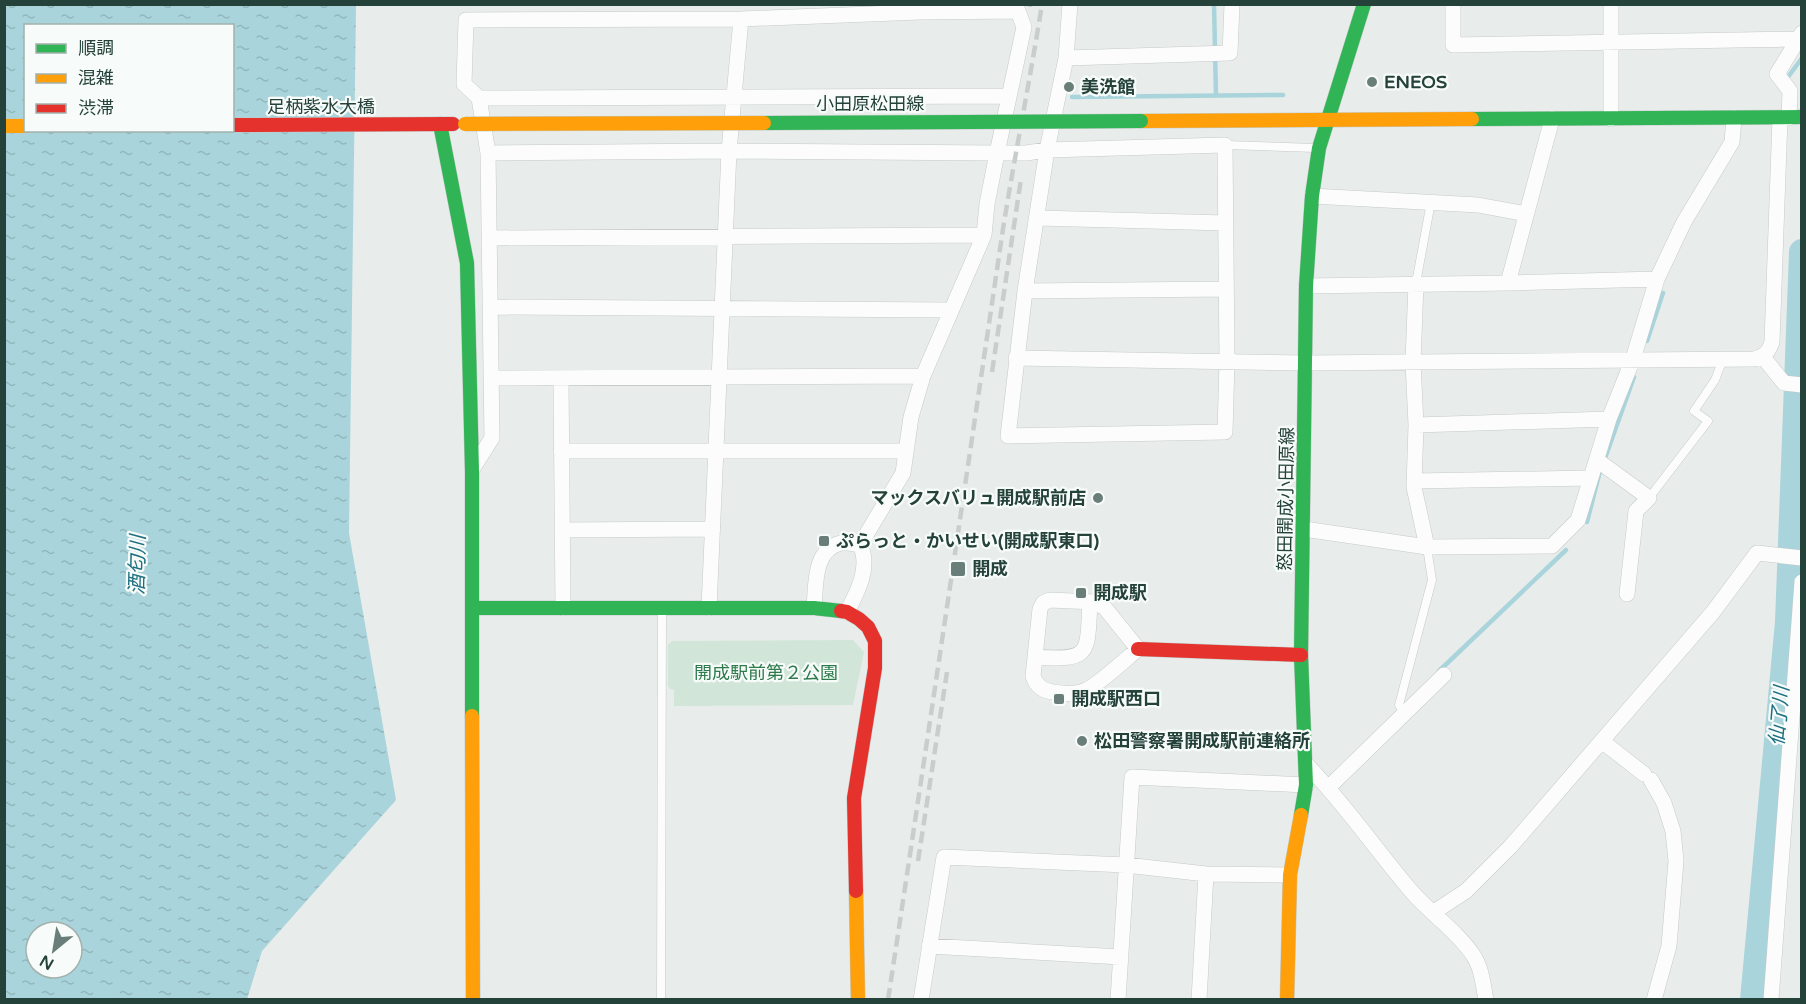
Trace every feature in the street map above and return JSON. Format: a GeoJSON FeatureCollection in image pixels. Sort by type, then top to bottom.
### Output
{"type":"FeatureCollection","features":[{"type":"Feature","properties":{"kind":"street"},"geometry":{"type":"LineString","coordinates":[[488,153],[729,151],[1026,153],[1047,150],[1225,146],[1227,361],[1225,432],[1008,436],[1025,291],[1047,150],[1066,58],[1070,4]]}},
{"type":"Feature","properties":{"kind":"street"},"geometry":{"type":"LineString","coordinates":[[1066,58],[1230,53],[1232,4]]}},
{"type":"Feature","properties":{"kind":"street","name":"怒田開成小田原線"},"geometry":{"type":"LineString","coordinates":[[1287,999],[1290,874],[1306,785],[1301,655],[1306,286],[1312,196],[1319,148],[1364,4]]}},
{"type":"Feature","properties":{"kind":"street"},"geometry":{"type":"LineString","coordinates":[[1453,4],[1453,45],[1799,36]]}},
{"type":"Feature","properties":{"kind":"street"},"geometry":{"type":"LineString","coordinates":[[1611,4],[1611,119]]}},
{"type":"Feature","properties":{"kind":"street"},"geometry":{"type":"LineString","coordinates":[[472,471],[492,438],[492,378],[488,153],[479,98],[464,84],[466,20],[741,19],[919,8],[1018,11],[1024,27],[987,204],[984,235],[923,376],[911,417],[903,473],[860,545]]}},
{"type":"Feature","properties":{"kind":"street"},"geometry":{"type":"LineString","coordinates":[[709,608],[724,308],[729,151],[741,19]]}},
{"type":"Feature","properties":{"kind":"street"},"geometry":{"type":"LineString","coordinates":[[1016,358],[1306,363],[1763,357],[1769,351],[1772,342],[1790,118],[1790,91],[1777,74],[1799,36]]}},
{"type":"Feature","properties":{"kind":"street"},"geometry":{"type":"LineString","coordinates":[[479,98],[1010,96]]}},
{"type":"Feature","properties":{"kind":"street"},"geometry":{"type":"LineString","coordinates":[[1304,529],[1427,547],[1552,546],[1578,520],[1609,418],[1633,359],[1657,279],[1684,222],[1732,142],[1734,118]]}},
{"type":"Feature","properties":{"kind":"street","name":"小田原松田線"},"geometry":{"type":"LineString","coordinates":[[411,124],[1790,118]]}},
{"type":"Feature","properties":{"kind":"street"},"geometry":{"type":"LineString","coordinates":[[1508,283],[1552,119]]}},
{"type":"Feature","properties":{"kind":"street","name":"足柄紫水大橋"},"geometry":{"type":"LineString","coordinates":[[234,125],[411,124]]}},
{"type":"Feature","properties":{"kind":"street"},"geometry":{"type":"LineString","coordinates":[[440,124],[467,263],[472,471],[473,999]]}},
{"type":"Feature","properties":{"kind":"street"},"geometry":{"type":"LineString","coordinates":[[4,126],[24,126]]}},
{"type":"Feature","properties":{"kind":"street"},"geometry":{"type":"LineString","coordinates":[[1312,196],[1478,205],[1526,214]]}},
{"type":"Feature","properties":{"kind":"street"},"geometry":{"type":"LineString","coordinates":[[1038,218],[1225,223]]}},
{"type":"Feature","properties":{"kind":"street"},"geometry":{"type":"LineString","coordinates":[[489,238],[984,235]]}},
{"type":"Feature","properties":{"kind":"street"},"geometry":{"type":"LineString","coordinates":[[1306,286],[1657,279]]}},
{"type":"Feature","properties":{"kind":"street"},"geometry":{"type":"LineString","coordinates":[[1416,283],[1413,362],[1416,425],[1414,481],[1427,547]]}},
{"type":"Feature","properties":{"kind":"street"},"geometry":{"type":"LineString","coordinates":[[1025,291],[1226,290]]}},
{"type":"Feature","properties":{"kind":"street"},"geometry":{"type":"LineString","coordinates":[[490,307],[951,310]]}},
{"type":"Feature","properties":{"kind":"street"},"geometry":{"type":"LineString","coordinates":[[1763,357],[1779,378],[1796,385]]}},
{"type":"Feature","properties":{"kind":"street"},"geometry":{"type":"LineString","coordinates":[[492,378],[923,376]]}},
{"type":"Feature","properties":{"kind":"street"},"geometry":{"type":"LineString","coordinates":[[561,379],[563,608]]}},
{"type":"Feature","properties":{"kind":"street"},"geometry":{"type":"LineString","coordinates":[[1416,425],[1609,418]]}},
{"type":"Feature","properties":{"kind":"street"},"geometry":{"type":"LineString","coordinates":[[561,451],[906,451]]}},
{"type":"Feature","properties":{"kind":"street"},"geometry":{"type":"LineString","coordinates":[[1597,460],[1649,498],[1636,511],[1627,594]]}},
{"type":"Feature","properties":{"kind":"street"},"geometry":{"type":"LineString","coordinates":[[1414,481],[1591,478]]}},
{"type":"Feature","properties":{"kind":"street"},"geometry":{"type":"LineString","coordinates":[[562,530],[713,529]]}},
{"type":"Feature","properties":{"kind":"street"},"geometry":{"type":"LineString","coordinates":[[814,608],[819,564],[828,548],[842,543],[860,545]]}},
{"type":"Feature","properties":{"kind":"street"},"geometry":{"type":"LineString","coordinates":[[847,612],[861,581],[864,552],[860,545]]}},
{"type":"Feature","properties":{"kind":"street"},"geometry":{"type":"LineString","coordinates":[[1434,912],[1466,891],[1511,846],[1713,612],[1757,554],[1794,558]]}},
{"type":"Feature","properties":{"kind":"street"},"geometry":{"type":"LineString","coordinates":[[1771,999],[1798,687],[1802,582]]}},
{"type":"Feature","properties":{"kind":"street"},"geometry":{"type":"LineString","coordinates":[[1137,649],[1105,608],[1090,602],[1050,600],[1043,603],[1040,609],[1033,676],[1035,683],[1049,692],[1076,693],[1088,690],[1137,649],[1301,655]]}},
{"type":"Feature","properties":{"kind":"street"},"geometry":{"type":"LineString","coordinates":[[1035,657],[1067,659],[1080,654],[1088,642],[1090,602]]}},
{"type":"Feature","properties":{"kind":"street"},"geometry":{"type":"LineString","coordinates":[[472,608],[814,608],[847,612],[868,627],[875,640],[875,668],[854,798],[858,999]]}},
{"type":"Feature","properties":{"kind":"street"},"geometry":{"type":"LineString","coordinates":[[1329,787],[1402,709],[1444,675]]}},
{"type":"Feature","properties":{"kind":"street"},"geometry":{"type":"LineString","coordinates":[[1603,742],[1648,777],[1664,803],[1673,831],[1676,861],[1669,946],[1654,999]]}},
{"type":"Feature","properties":{"kind":"street"},"geometry":{"type":"LineString","coordinates":[[1306,764],[1329,787],[1414,894],[1434,912],[1474,956],[1482,975],[1486,999]]}},
{"type":"Feature","properties":{"kind":"street"},"geometry":{"type":"LineString","coordinates":[[1118,999],[1132,777],[1306,785]]}},
{"type":"Feature","properties":{"kind":"street"},"geometry":{"type":"LineString","coordinates":[[921,999],[944,857],[1126,865],[1206,874],[1290,874]]}},
{"type":"Feature","properties":{"kind":"street"},"geometry":{"type":"LineString","coordinates":[[1199,999],[1206,874]]}},
{"type":"Feature","properties":{"kind":"street"},"geometry":{"type":"LineString","coordinates":[[929,946],[1121,957]]}},
{"type":"Feature","properties":{"kind":"lane"},"geometry":{"type":"LineString","coordinates":[[1225,146],[1319,148]]}},
{"type":"Feature","properties":{"kind":"lane"},"geometry":{"type":"LineString","coordinates":[[1416,283],[1431,202]]}},
{"type":"Feature","properties":{"kind":"lane"},"geometry":{"type":"LineString","coordinates":[[1649,498],[1708,421],[1694,411],[1715,380],[1724,359]]}},
{"type":"Feature","properties":{"kind":"lane"},"geometry":{"type":"LineString","coordinates":[[1402,709],[1432,580],[1427,547]]}},
{"type":"Feature","properties":{"kind":"lane"},"geometry":{"type":"LineString","coordinates":[[661,999],[662,608]]}},
{"type":"Feature","properties":{"kind":"green space","name":"開成駅前第２公園"},"geometry":{"type":"Polygon","coordinates":[[[853,640],[864,652],[853,705],[674,706],[674,690],[668,686],[668,645],[672,641],[853,640]]]}},
{"type":"Feature","properties":{"kind":"water","name":"酒匂川"},"geometry":{"type":"Polygon","coordinates":[[[5,5],[356,5],[349,533],[396,800],[262,951],[247,999],[5,1000],[5,5]]]}},
{"type":"Feature","properties":{"kind":"waterway"},"geometry":{"type":"LineString","coordinates":[[1214,4],[1216,96]]}},
{"type":"Feature","properties":{"kind":"waterway"},"geometry":{"type":"LineString","coordinates":[[1788,77],[1802,58]]}},
{"type":"Feature","properties":{"kind":"waterway"},"geometry":{"type":"LineString","coordinates":[[1072,97],[1283,95]]}},
{"type":"Feature","properties":{"kind":"waterway","name":"仙了川"},"geometry":{"type":"LineString","coordinates":[[1753,1000],[1788,622],[1802,252]]}},
{"type":"Feature","properties":{"kind":"waterway"},"geometry":{"type":"LineString","coordinates":[[1647,341],[1663,293]]}},
{"type":"Feature","properties":{"kind":"waterway"},"geometry":{"type":"LineString","coordinates":[[1587,522],[1599,475],[1634,377]]}},
{"type":"Feature","properties":{"kind":"waterway"},"geometry":{"type":"LineString","coordinates":[[1439,671],[1566,550]]}},
{"type":"Feature","properties":{"kind":"railway"},"geometry":{"type":"LineString","coordinates":[[888,1000],[1003,229],[1042,4]]}},
{"type":"Feature","properties":{"kind":"railway"},"geometry":{"type":"LineString","coordinates":[[992,372],[1021,179]]}},
{"type":"Feature","properties":{"kind":"railway"},"geometry":{"type":"LineString","coordinates":[[918,861],[947,672]]}},
{"type":"Feature","properties":{"kind":"traffic: fast"},"geometry":{"type":"LineString","coordinates":[[1301,815],[1306,785],[1301,655],[1306,286],[1312,196],[1319,148],[1364,4]]}},
{"type":"Feature","properties":{"kind":"traffic: fast"},"geometry":{"type":"LineString","coordinates":[[1472,119],[1802,117]]}},
{"type":"Feature","properties":{"kind":"traffic: fast"},"geometry":{"type":"LineString","coordinates":[[764,123],[1141,121]]}},
{"type":"Feature","properties":{"kind":"traffic: fast"},"geometry":{"type":"LineString","coordinates":[[440,124],[467,263],[472,471],[472,608]]}},
{"type":"Feature","properties":{"kind":"traffic: fast"},"geometry":{"type":"LineString","coordinates":[[472,716],[472,608],[814,608],[841,611]]}},
{"type":"Feature","properties":{"kind":"traffic: slow"},"geometry":{"type":"LineString","coordinates":[[1141,121],[1472,119]]}},
{"type":"Feature","properties":{"kind":"traffic: slow"},"geometry":{"type":"LineString","coordinates":[[465,124],[764,123]]}},
{"type":"Feature","properties":{"kind":"traffic: slow"},"geometry":{"type":"LineString","coordinates":[[4,126],[24,126]]}},
{"type":"Feature","properties":{"kind":"traffic: slow"},"geometry":{"type":"LineString","coordinates":[[472,716],[473,1000]]}},
{"type":"Feature","properties":{"kind":"traffic: slow"},"geometry":{"type":"LineString","coordinates":[[1287,1000],[1290,875],[1301,815]]}},
{"type":"Feature","properties":{"kind":"traffic: slow"},"geometry":{"type":"LineString","coordinates":[[856,891],[858,1000]]}},
{"type":"Feature","properties":{"kind":"traffic: jam"},"geometry":{"type":"LineString","coordinates":[[234,125],[453,124]]}},
{"type":"Feature","properties":{"kind":"traffic: jam"},"geometry":{"type":"LineString","coordinates":[[841,611],[859,619],[868,627],[875,641],[875,668],[854,798],[856,891]]}},
{"type":"Feature","properties":{"kind":"traffic: jam"},"geometry":{"type":"LineString","coordinates":[[1138,649],[1301,655]]}},
{"type":"Feature","properties":{"kind":"place","name":"ENEOS"},"geometry":{"type":"Point","coordinates":[1372,82]}},
{"type":"Feature","properties":{"kind":"place","name":"美洗館"},"geometry":{"type":"Point","coordinates":[1069,87]}},
{"type":"Feature","properties":{"kind":"place","name":"マックスバリュ開成駅前店"},"geometry":{"type":"Point","coordinates":[1098,498]}},
{"type":"Feature","properties":{"kind":"place","name":"ぷらっと・かいせい(開成駅東口)"},"geometry":{"type":"Point","coordinates":[824,541]}},
{"type":"Feature","properties":{"kind":"place","name":"開成"},"geometry":{"type":"Point","coordinates":[958,569]}},
{"type":"Feature","properties":{"kind":"place","name":"開成駅"},"geometry":{"type":"Point","coordinates":[1081,593]}},
{"type":"Feature","properties":{"kind":"place","name":"開成駅西口"},"geometry":{"type":"Point","coordinates":[1059,699]}},
{"type":"Feature","properties":{"kind":"place","name":"松田警察署開成駅前連絡所"},"geometry":{"type":"Point","coordinates":[1082,741]}}]}
